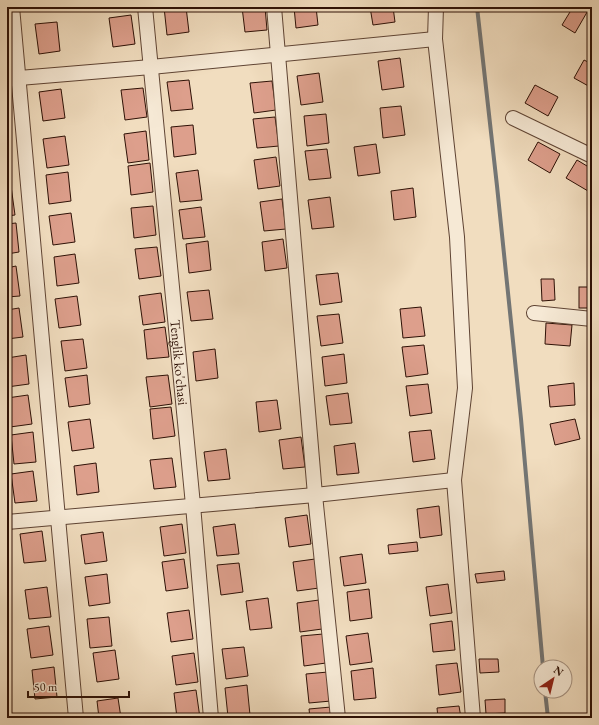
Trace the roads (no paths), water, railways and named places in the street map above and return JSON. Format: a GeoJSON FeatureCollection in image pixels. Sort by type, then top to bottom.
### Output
{"type":"FeatureCollection","features":[{"type":"Feature","properties":{"kind":"street"},"geometry":{"type":"LineString","coordinates":[[12,7],[13,78],[58,518],[76,718]]}},
{"type":"Feature","properties":{"kind":"street","name":"Tenglik ko'chasi"},"geometry":{"type":"LineString","coordinates":[[146,7],[193,505],[211,718]]}},
{"type":"Feature","properties":{"kind":"street"},"geometry":{"type":"LineString","coordinates":[[274,7],[315,495],[338,718]]}},
{"type":"Feature","properties":{"kind":"street"},"geometry":{"type":"LineString","coordinates":[[436,7],[435,39],[457,237],[465,388],[454,480],[473,718]]}},
{"type":"Feature","properties":{"kind":"street"},"geometry":{"type":"LineString","coordinates":[[13,78],[151,67],[279,53],[435,39]]}},
{"type":"Feature","properties":{"kind":"street"},"geometry":{"type":"LineString","coordinates":[[513,118],[592,156]]}},
{"type":"Feature","properties":{"kind":"street"},"geometry":{"type":"LineString","coordinates":[[534,313],[592,319]]}},
{"type":"Feature","properties":{"kind":"street"},"geometry":{"type":"LineString","coordinates":[[7,522],[315,495],[454,480]]}},
{"type":"Feature","properties":{"kind":"waterway"},"geometry":{"type":"LineString","coordinates":[[477,7],[521,419],[542,659]]}},
{"type":"Feature","properties":{"kind":"waterway"},"geometry":{"type":"LineString","coordinates":[[546,699],[548,718]]}}]}
